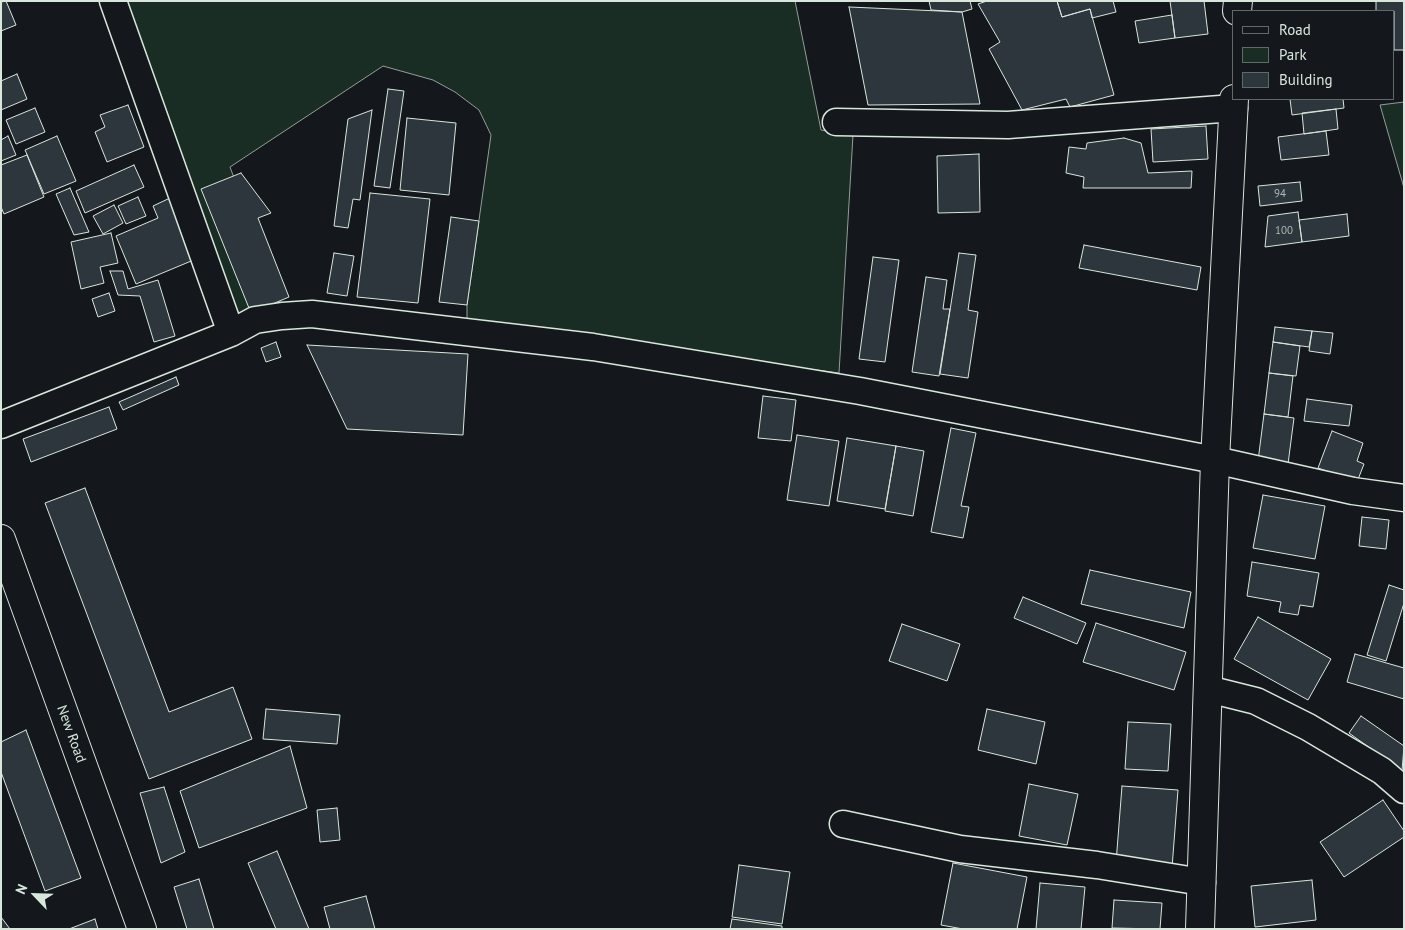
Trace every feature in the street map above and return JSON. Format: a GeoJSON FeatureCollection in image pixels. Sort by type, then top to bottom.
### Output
{"type":"FeatureCollection","features":[{"type":"Feature","properties":{"kind":"street"},"geometry":{"type":"LineString","coordinates":[[113,1],[231,333]]}},
{"type":"Feature","properties":{"kind":"street"},"geometry":{"type":"LineString","coordinates":[[836,122],[1008,126],[1234,103],[1215,460],[1200,929]]}},
{"type":"Feature","properties":{"kind":"street"},"geometry":{"type":"LineString","coordinates":[[1,425],[231,333],[255,320],[312,314],[594,347],[860,391],[1215,460],[1353,491],[1404,498]]}},
{"type":"Feature","properties":{"kind":"street","name":"New Road"},"geometry":{"type":"LineString","coordinates":[[1,539],[142,929]]}},
{"type":"Feature","properties":{"kind":"street"},"geometry":{"type":"LineString","coordinates":[[1208,689],[1256,701],[1308,727],[1382,771],[1404,790]]}},
{"type":"Feature","properties":{"kind":"street"},"geometry":{"type":"LineString","coordinates":[[843,824],[960,849],[1097,865],[1202,882]]}},
{"type":"Feature","properties":{"kind":"green space"},"geometry":{"type":"Polygon","coordinates":[[[121,1],[795,1],[821,130],[853,135],[839,373],[467,324],[467,305],[491,135],[479,110],[455,92],[433,80],[383,66],[230,167],[281,305],[242,314],[234,310],[121,1]]]}},
{"type":"Feature","properties":{"kind":"green space"},"geometry":{"type":"Polygon","coordinates":[[[1404,102],[1404,188],[1380,105],[1404,102]]]}},
{"type":"Feature","properties":{"kind":"building"},"geometry":{"type":"Polygon","coordinates":[[[6,1],[16,25],[1,31],[1,2],[6,1]]]}},
{"type":"Feature","properties":{"kind":"building"},"geometry":{"type":"Polygon","coordinates":[[[929,1],[970,1],[972,9],[962,12],[931,10],[929,1]]]}},
{"type":"Feature","properties":{"kind":"building"},"geometry":{"type":"Polygon","coordinates":[[[987,1],[1057,1],[1062,17],[1090,9],[1114,95],[1070,107],[1066,99],[1022,110],[989,49],[1000,42],[978,4],[987,1]]]}},
{"type":"Feature","properties":{"kind":"building"},"geometry":{"type":"Polygon","coordinates":[[[1057,1],[1113,1],[1116,12],[1092,18],[1090,9],[1062,17],[1057,1]]]}},
{"type":"Feature","properties":{"kind":"building"},"geometry":{"type":"Polygon","coordinates":[[[1170,1],[1204,1],[1208,34],[1175,38],[1170,1]]]}},
{"type":"Feature","properties":{"kind":"building"},"geometry":{"type":"Polygon","coordinates":[[[1376,1],[1404,1],[1404,50],[1395,50],[1395,10],[1376,10],[1376,1]]]}},
{"type":"Feature","properties":{"kind":"building"},"geometry":{"type":"Polygon","coordinates":[[[849,7],[962,12],[980,104],[868,105],[849,7]]]}},
{"type":"Feature","properties":{"kind":"building"},"geometry":{"type":"Polygon","coordinates":[[[1172,15],[1175,38],[1139,43],[1135,21],[1172,15]]]}},
{"type":"Feature","properties":{"kind":"building"},"geometry":{"type":"Polygon","coordinates":[[[17,74],[27,99],[1,110],[1,81],[17,74]]]}},
{"type":"Feature","properties":{"kind":"building"},"geometry":{"type":"Polygon","coordinates":[[[388,89],[404,91],[390,188],[374,186],[388,89]]]}},
{"type":"Feature","properties":{"kind":"building"},"geometry":{"type":"Polygon","coordinates":[[[1290,100],[1343,100],[1344,108],[1292,115],[1290,100]]]}},
{"type":"Feature","properties":{"kind":"building"},"geometry":{"type":"Polygon","coordinates":[[[128,105],[144,147],[107,162],[95,132],[105,127],[100,115],[128,105]]]}},
{"type":"Feature","properties":{"kind":"building"},"geometry":{"type":"Polygon","coordinates":[[[35,108],[45,132],[16,144],[6,120],[35,108]]]}},
{"type":"Feature","properties":{"kind":"building"},"geometry":{"type":"Polygon","coordinates":[[[1336,109],[1338,129],[1304,134],[1302,113],[1336,109]]]}},
{"type":"Feature","properties":{"kind":"building"},"geometry":{"type":"Polygon","coordinates":[[[372,110],[360,200],[353,199],[348,228],[334,226],[348,119],[372,110]]]}},
{"type":"Feature","properties":{"kind":"building"},"geometry":{"type":"Polygon","coordinates":[[[407,118],[456,123],[449,195],[400,190],[407,118]]]}},
{"type":"Feature","properties":{"kind":"building"},"geometry":{"type":"Polygon","coordinates":[[[1206,126],[1208,159],[1153,162],[1151,129],[1206,126]]]}},
{"type":"Feature","properties":{"kind":"building"},"geometry":{"type":"Polygon","coordinates":[[[1326,131],[1329,155],[1281,160],[1278,137],[1326,131]]]}},
{"type":"Feature","properties":{"kind":"building"},"geometry":{"type":"Polygon","coordinates":[[[8,136],[16,155],[1,161],[1,140],[8,136]]]}},
{"type":"Feature","properties":{"kind":"building"},"geometry":{"type":"Polygon","coordinates":[[[57,136],[76,181],[44,194],[25,150],[57,136]]]}},
{"type":"Feature","properties":{"kind":"building"},"geometry":{"type":"Polygon","coordinates":[[[1124,138],[1141,143],[1148,173],[1192,171],[1191,188],[1083,188],[1084,177],[1066,173],[1069,147],[1086,149],[1087,143],[1124,138]]]}},
{"type":"Feature","properties":{"kind":"building"},"geometry":{"type":"Polygon","coordinates":[[[979,154],[980,212],[938,213],[937,156],[979,154]]]}},
{"type":"Feature","properties":{"kind":"building"},"geometry":{"type":"Polygon","coordinates":[[[27,155],[44,197],[4,214],[1,207],[1,165],[27,155]]]}},
{"type":"Feature","properties":{"kind":"building"},"geometry":{"type":"Polygon","coordinates":[[[134,165],[144,187],[85,213],[76,191],[134,165]]]}},
{"type":"Feature","properties":{"kind":"building"},"geometry":{"type":"Polygon","coordinates":[[[241,173],[271,213],[258,218],[289,297],[251,313],[201,189],[241,173]]]}},
{"type":"Feature","properties":{"kind":"building"},"geometry":{"type":"Polygon","coordinates":[[[1300,182],[1302,201],[1260,206],[1258,186],[1300,182]]]}},
{"type":"Feature","properties":{"kind":"building"},"geometry":{"type":"Polygon","coordinates":[[[70,188],[89,232],[74,235],[56,194],[70,188]]]}},
{"type":"Feature","properties":{"kind":"building"},"geometry":{"type":"Polygon","coordinates":[[[370,193],[430,199],[418,303],[357,297],[370,193]]]}},
{"type":"Feature","properties":{"kind":"building"},"geometry":{"type":"Polygon","coordinates":[[[138,197],[146,216],[126,224],[118,206],[138,197]]]}},
{"type":"Feature","properties":{"kind":"building"},"geometry":{"type":"Polygon","coordinates":[[[170,198],[196,259],[136,284],[116,236],[158,218],[153,206],[170,198]]]}},
{"type":"Feature","properties":{"kind":"building"},"geometry":{"type":"Polygon","coordinates":[[[114,205],[123,223],[103,234],[93,216],[114,205]]]}},
{"type":"Feature","properties":{"kind":"building"},"geometry":{"type":"Polygon","coordinates":[[[1298,212],[1302,242],[1265,247],[1268,216],[1298,212]]]}},
{"type":"Feature","properties":{"kind":"building"},"geometry":{"type":"Polygon","coordinates":[[[1347,214],[1349,236],[1302,242],[1299,220],[1347,214]]]}},
{"type":"Feature","properties":{"kind":"building"},"geometry":{"type":"Polygon","coordinates":[[[451,217],[479,221],[467,305],[439,302],[451,217]]]}},
{"type":"Feature","properties":{"kind":"building"},"geometry":{"type":"Polygon","coordinates":[[[111,233],[118,263],[100,267],[104,283],[81,289],[71,242],[111,233]]]}},
{"type":"Feature","properties":{"kind":"building"},"geometry":{"type":"Polygon","coordinates":[[[1084,245],[1201,267],[1197,290],[1079,268],[1084,245]]]}},
{"type":"Feature","properties":{"kind":"building"},"geometry":{"type":"Polygon","coordinates":[[[334,253],[354,256],[347,296],[327,293],[334,253]]]}},
{"type":"Feature","properties":{"kind":"building"},"geometry":{"type":"Polygon","coordinates":[[[959,253],[976,255],[968,310],[978,312],[968,378],[940,374],[959,253]]]}},
{"type":"Feature","properties":{"kind":"building"},"geometry":{"type":"Polygon","coordinates":[[[873,257],[899,260],[885,362],[859,359],[873,257]]]}},
{"type":"Feature","properties":{"kind":"building"},"geometry":{"type":"Polygon","coordinates":[[[110,271],[123,271],[128,289],[158,280],[175,336],[154,342],[140,296],[118,295],[110,271]]]}},
{"type":"Feature","properties":{"kind":"building"},"geometry":{"type":"Polygon","coordinates":[[[926,277],[947,280],[943,309],[950,309],[939,376],[912,372],[926,277]]]}},
{"type":"Feature","properties":{"kind":"building"},"geometry":{"type":"Polygon","coordinates":[[[109,293],[115,311],[98,317],[92,299],[109,293]]]}},
{"type":"Feature","properties":{"kind":"building"},"geometry":{"type":"Polygon","coordinates":[[[1275,327],[1312,331],[1309,347],[1273,342],[1275,327]]]}},
{"type":"Feature","properties":{"kind":"building"},"geometry":{"type":"Polygon","coordinates":[[[1312,331],[1333,333],[1330,354],[1309,351],[1312,331]]]}},
{"type":"Feature","properties":{"kind":"building"},"geometry":{"type":"Polygon","coordinates":[[[276,342],[281,357],[266,362],[261,348],[276,342]]]}},
{"type":"Feature","properties":{"kind":"building"},"geometry":{"type":"Polygon","coordinates":[[[1273,342],[1300,346],[1296,376],[1269,373],[1273,342]]]}},
{"type":"Feature","properties":{"kind":"building"},"geometry":{"type":"Polygon","coordinates":[[[307,345],[468,354],[463,435],[347,429],[307,345]]]}},
{"type":"Feature","properties":{"kind":"building"},"geometry":{"type":"Polygon","coordinates":[[[1269,373],[1293,376],[1288,417],[1264,414],[1269,373]]]}},
{"type":"Feature","properties":{"kind":"building"},"geometry":{"type":"Polygon","coordinates":[[[176,377],[179,385],[123,410],[119,402],[176,377]]]}},
{"type":"Feature","properties":{"kind":"building"},"geometry":{"type":"Polygon","coordinates":[[[763,396],[796,400],[791,441],[758,438],[763,396]]]}},
{"type":"Feature","properties":{"kind":"building"},"geometry":{"type":"Polygon","coordinates":[[[1307,399],[1352,405],[1349,426],[1304,421],[1307,399]]]}},
{"type":"Feature","properties":{"kind":"building"},"geometry":{"type":"Polygon","coordinates":[[[109,407],[117,429],[31,462],[23,439],[109,407]]]}},
{"type":"Feature","properties":{"kind":"building"},"geometry":{"type":"Polygon","coordinates":[[[1264,414],[1294,418],[1288,464],[1258,461],[1264,414]]]}},
{"type":"Feature","properties":{"kind":"building"},"geometry":{"type":"Polygon","coordinates":[[[951,428],[976,433],[961,506],[969,507],[963,538],[931,532],[951,428]]]}},
{"type":"Feature","properties":{"kind":"building"},"geometry":{"type":"Polygon","coordinates":[[[1332,431],[1363,443],[1357,461],[1364,464],[1357,482],[1318,468],[1332,431]]]}},
{"type":"Feature","properties":{"kind":"building"},"geometry":{"type":"Polygon","coordinates":[[[797,435],[839,441],[829,506],[787,500],[797,435]]]}},
{"type":"Feature","properties":{"kind":"building"},"geometry":{"type":"Polygon","coordinates":[[[847,438],[896,446],[885,509],[837,501],[847,438]]]}},
{"type":"Feature","properties":{"kind":"building"},"geometry":{"type":"Polygon","coordinates":[[[896,446],[924,451],[913,516],[885,511],[896,446]]]}},
{"type":"Feature","properties":{"kind":"building"},"geometry":{"type":"Polygon","coordinates":[[[85,488],[169,712],[233,687],[252,739],[149,779],[45,503],[85,488]]]}},
{"type":"Feature","properties":{"kind":"building"},"geometry":{"type":"Polygon","coordinates":[[[1263,495],[1325,506],[1315,559],[1253,548],[1263,495]]]}},
{"type":"Feature","properties":{"kind":"building"},"geometry":{"type":"Polygon","coordinates":[[[1362,517],[1389,520],[1386,549],[1359,546],[1362,517]]]}},
{"type":"Feature","properties":{"kind":"building"},"geometry":{"type":"Polygon","coordinates":[[[1252,562],[1319,573],[1313,607],[1300,605],[1298,615],[1279,612],[1281,602],[1247,596],[1252,562]]]}},
{"type":"Feature","properties":{"kind":"building"},"geometry":{"type":"Polygon","coordinates":[[[1090,570],[1191,592],[1184,628],[1081,604],[1090,570]]]}},
{"type":"Feature","properties":{"kind":"building"},"geometry":{"type":"Polygon","coordinates":[[[1389,585],[1404,590],[1404,603],[1386,661],[1367,655],[1389,585]]]}},
{"type":"Feature","properties":{"kind":"building"},"geometry":{"type":"Polygon","coordinates":[[[1023,597],[1086,623],[1077,644],[1014,618],[1023,597]]]}},
{"type":"Feature","properties":{"kind":"building"},"geometry":{"type":"Polygon","coordinates":[[[1258,617],[1331,659],[1308,700],[1234,659],[1258,617]]]}},
{"type":"Feature","properties":{"kind":"building"},"geometry":{"type":"Polygon","coordinates":[[[1096,623],[1186,652],[1174,690],[1083,662],[1096,623]]]}},
{"type":"Feature","properties":{"kind":"building"},"geometry":{"type":"Polygon","coordinates":[[[902,624],[960,644],[947,681],[889,661],[902,624]]]}},
{"type":"Feature","properties":{"kind":"building"},"geometry":{"type":"Polygon","coordinates":[[[1355,654],[1404,668],[1404,699],[1347,682],[1355,654]]]}},
{"type":"Feature","properties":{"kind":"building"},"geometry":{"type":"Polygon","coordinates":[[[266,709],[340,715],[337,744],[263,739],[266,709]]]}},
{"type":"Feature","properties":{"kind":"building"},"geometry":{"type":"Polygon","coordinates":[[[987,709],[1045,722],[1036,764],[978,750],[987,709]]]}},
{"type":"Feature","properties":{"kind":"building"},"geometry":{"type":"Polygon","coordinates":[[[1361,716],[1404,746],[1402,771],[1349,733],[1361,716]]]}},
{"type":"Feature","properties":{"kind":"building"},"geometry":{"type":"Polygon","coordinates":[[[1128,722],[1171,724],[1168,771],[1125,769],[1128,722]]]}},
{"type":"Feature","properties":{"kind":"building"},"geometry":{"type":"Polygon","coordinates":[[[26,730],[81,878],[45,891],[1,772],[1,742],[26,730]]]}},
{"type":"Feature","properties":{"kind":"building"},"geometry":{"type":"Polygon","coordinates":[[[290,746],[307,808],[199,848],[180,791],[290,746]]]}},
{"type":"Feature","properties":{"kind":"building"},"geometry":{"type":"Polygon","coordinates":[[[1029,784],[1078,794],[1067,845],[1019,836],[1029,784]]]}},
{"type":"Feature","properties":{"kind":"building"},"geometry":{"type":"Polygon","coordinates":[[[1122,786],[1178,790],[1172,868],[1116,863],[1122,786]]]}},
{"type":"Feature","properties":{"kind":"building"},"geometry":{"type":"Polygon","coordinates":[[[164,787],[185,852],[161,863],[140,793],[164,787]]]}},
{"type":"Feature","properties":{"kind":"building"},"geometry":{"type":"Polygon","coordinates":[[[1383,800],[1404,831],[1404,837],[1344,877],[1320,842],[1383,800]]]}},
{"type":"Feature","properties":{"kind":"building"},"geometry":{"type":"Polygon","coordinates":[[[337,808],[340,840],[320,842],[317,810],[337,808]]]}},
{"type":"Feature","properties":{"kind":"building"},"geometry":{"type":"Polygon","coordinates":[[[277,851],[309,929],[276,929],[248,863],[277,851]]]}},
{"type":"Feature","properties":{"kind":"building"},"geometry":{"type":"Polygon","coordinates":[[[953,863],[1027,877],[1017,929],[963,929],[941,925],[953,863]]]}},
{"type":"Feature","properties":{"kind":"building"},"geometry":{"type":"Polygon","coordinates":[[[739,865],[790,872],[782,924],[732,917],[739,865]]]}},
{"type":"Feature","properties":{"kind":"building"},"geometry":{"type":"Polygon","coordinates":[[[199,879],[214,929],[187,929],[174,887],[199,879]]]}},
{"type":"Feature","properties":{"kind":"building"},"geometry":{"type":"Polygon","coordinates":[[[1312,880],[1316,920],[1255,927],[1251,886],[1312,880]]]}},
{"type":"Feature","properties":{"kind":"building"},"geometry":{"type":"Polygon","coordinates":[[[1040,883],[1085,887],[1081,929],[1036,929],[1040,883]]]}},
{"type":"Feature","properties":{"kind":"building"},"geometry":{"type":"Polygon","coordinates":[[[366,896],[375,929],[330,929],[324,907],[366,896]]]}},
{"type":"Feature","properties":{"kind":"building"},"geometry":{"type":"Polygon","coordinates":[[[1114,900],[1162,903],[1160,929],[1112,928],[1114,900]]]}},
{"type":"Feature","properties":{"kind":"building"},"geometry":{"type":"Polygon","coordinates":[[[1,917],[10,929],[1,929],[1,917]]]}},
{"type":"Feature","properties":{"kind":"building"},"geometry":{"type":"Polygon","coordinates":[[[95,919],[98,929],[69,929],[95,919]]]}},
{"type":"Feature","properties":{"kind":"building"},"geometry":{"type":"Polygon","coordinates":[[[732,919],[782,926],[782,929],[730,929],[732,919]]]}}]}
